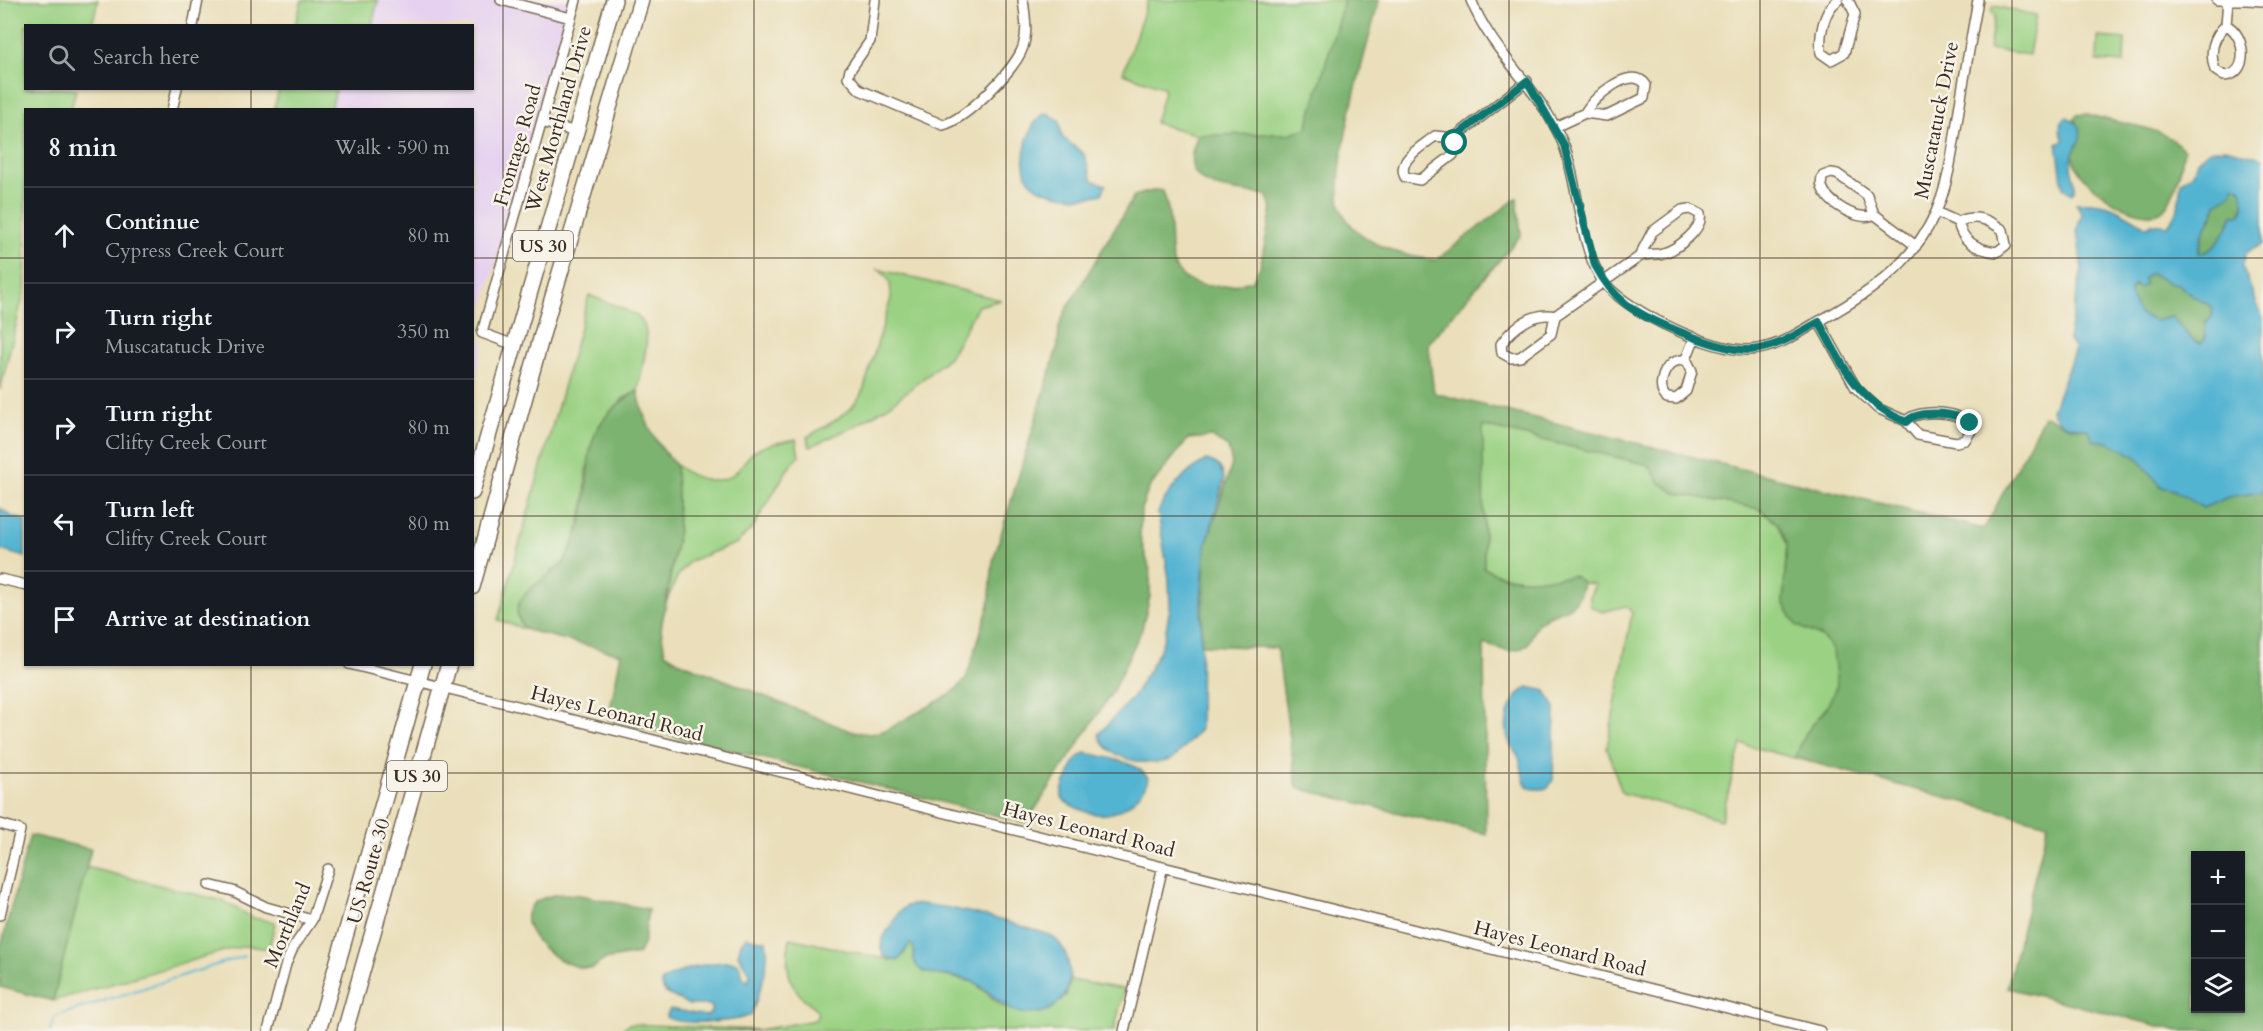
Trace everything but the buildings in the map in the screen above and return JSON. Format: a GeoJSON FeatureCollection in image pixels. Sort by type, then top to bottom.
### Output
{"type":"FeatureCollection","features":[{"type":"Feature","properties":{"kind":"highway","name":"West Morthland Drive"},"geometry":{"type":"LineString","coordinates":[[474,485],[614,0]]}},
{"type":"Feature","properties":{"kind":"highway","name":"US 30"},"geometry":{"type":"LineString","coordinates":[[474,580],[547,317],[641,0]]}},
{"type":"Feature","properties":{"kind":"highway","name":"US 30"},"geometry":{"type":"LineString","coordinates":[[318,1031],[422,666]]}},
{"type":"Feature","properties":{"kind":"highway","name":"US 30"},"geometry":{"type":"LineString","coordinates":[[442,688],[448,666]]}},
{"type":"Feature","properties":{"kind":"highway","name":"US Route 30"},"geometry":{"type":"LineString","coordinates":[[345,1031],[442,688]]}},
{"type":"Feature","properties":{"kind":"street"},"geometry":{"type":"LineString","coordinates":[[193,24],[198,0]]}},
{"type":"Feature","properties":{"kind":"street"},"geometry":{"type":"LineString","coordinates":[[501,0],[571,18]]}},
{"type":"Feature","properties":{"kind":"street","name":"Frontage Road"},"geometry":{"type":"LineString","coordinates":[[514,345],[482,333],[576,0]]}},
{"type":"Feature","properties":{"kind":"street"},"geometry":{"type":"LineString","coordinates":[[875,0],[870,41],[850,70],[848,77],[861,90],[943,125],[958,118],[991,89],[1018,58],[1026,31],[1023,0]]}},
{"type":"Feature","properties":{"kind":"street","name":"Muscatatuck Drive"},"geometry":{"type":"LineString","coordinates":[[1471,0],[1488,31],[1527,81],[1555,127],[1570,164],[1591,255],[1604,282],[1633,309],[1725,348],[1749,350],[1773,345],[1819,322],[1871,291],[1916,246],[1936,212],[1951,156],[1978,0]]}},
{"type":"Feature","properties":{"kind":"street"},"geometry":{"type":"LineString","coordinates":[[1838,0],[1828,11],[1821,39],[1821,53],[1831,60],[1841,57],[1847,48],[1855,14],[1848,0]]}},
{"type":"Feature","properties":{"kind":"street"},"geometry":{"type":"LineString","coordinates":[[2217,0],[2263,1]]}},
{"type":"Feature","properties":{"kind":"street"},"geometry":{"type":"LineString","coordinates":[[2226,25],[2236,32],[2242,53],[2238,69],[2231,75],[2224,76],[2215,70],[2213,53],[2215,37],[2226,25],[2228,0]]}},
{"type":"Feature","properties":{"kind":"street"},"geometry":{"type":"LineString","coordinates":[[1555,127],[1585,113],[1597,94],[1630,77],[1641,79],[1646,85],[1644,98],[1614,113],[1602,116],[1585,113]]}},
{"type":"Feature","properties":{"kind":"street"},"geometry":{"type":"LineString","coordinates":[[1454,138],[1453,155],[1420,180],[1405,177],[1402,170],[1405,161],[1435,136],[1454,138],[1527,81]]}},
{"type":"Feature","properties":{"kind":"street"},"geometry":{"type":"LineString","coordinates":[[172,108],[177,90]]}},
{"type":"Feature","properties":{"kind":"street"},"geometry":{"type":"LineString","coordinates":[[542,122],[576,132]]}},
{"type":"Feature","properties":{"kind":"street"},"geometry":{"type":"LineString","coordinates":[[1874,214],[1868,217],[1853,214],[1824,194],[1820,184],[1822,176],[1831,173],[1839,175],[1868,195],[1874,214],[1916,246]]}},
{"type":"Feature","properties":{"kind":"street"},"geometry":{"type":"LineString","coordinates":[[1555,316],[1542,313],[1530,318],[1505,338],[1501,344],[1502,353],[1511,358],[1520,357],[1551,334],[1555,316],[1639,257],[1666,253],[1698,229],[1702,221],[1700,214],[1690,209],[1682,210],[1652,232],[1639,257]]}},
{"type":"Feature","properties":{"kind":"street"},"geometry":{"type":"LineString","coordinates":[[1936,212],[1958,222],[1975,217],[1991,222],[2003,230],[2007,239],[2006,245],[1997,252],[1976,247],[1963,236],[1958,222]]}},
{"type":"Feature","properties":{"kind":"street"},"geometry":{"type":"LineString","coordinates":[[1819,322],[1856,388],[1877,408],[1906,422],[1918,435],[1956,442],[1965,440],[1972,429],[1970,423],[1960,417],[1923,413],[1911,416],[1906,422]]}},
{"type":"Feature","properties":{"kind":"street"},"geometry":{"type":"LineString","coordinates":[[1686,359],[1695,337]]}},
{"type":"Feature","properties":{"kind":"street"},"geometry":{"type":"LineString","coordinates":[[0,579],[24,585]]}},
{"type":"Feature","properties":{"kind":"street","name":"Hayes Leonard Road"},"geometry":{"type":"LineString","coordinates":[[357,666],[1820,1031]]}},
{"type":"Feature","properties":{"kind":"street"},"geometry":{"type":"LineString","coordinates":[[0,824],[20,830],[0,915]]}},
{"type":"Feature","properties":{"kind":"street"},"geometry":{"type":"LineString","coordinates":[[1124,1031],[1162,866]]}},
{"type":"Feature","properties":{"kind":"street","name":"Morthland"},"geometry":{"type":"LineString","coordinates":[[271,1030],[286,964],[312,920],[328,869]]}},
{"type":"Feature","properties":{"kind":"street"},"geometry":{"type":"LineString","coordinates":[[209,885],[233,891],[266,907],[312,920]]}},
{"type":"Feature","properties":{"kind":"shaded area"},"geometry":{"type":"Polygon","coordinates":[[[378,0],[571,0],[474,339],[474,108],[331,108],[336,90],[474,90],[474,24],[372,24],[378,0]]]}},
{"type":"Feature","properties":{"kind":"shaded area"},"geometry":{"type":"Polygon","coordinates":[[[474,339],[484,342],[474,382],[474,339]]]}},
{"type":"Feature","properties":{"kind":"green space"},"geometry":{"type":"Polygon","coordinates":[[[0,0],[98,0],[92,24],[24,24],[24,90],[76,90],[71,108],[24,108],[24,293],[0,390],[0,0]]]}},
{"type":"Feature","properties":{"kind":"green space"},"geometry":{"type":"Polygon","coordinates":[[[302,0],[378,0],[372,24],[295,24],[302,0]]]}},
{"type":"Feature","properties":{"kind":"green space"},"geometry":{"type":"Polygon","coordinates":[[[1148,0],[1344,0],[1307,128],[1288,134],[1198,135],[1155,123],[1165,88],[1123,73],[1148,0]]]}},
{"type":"Feature","properties":{"kind":"green space"},"geometry":{"type":"Polygon","coordinates":[[[1344,0],[1379,0],[1351,108],[1340,169],[1339,194],[1342,211],[1349,222],[1359,232],[1383,247],[1410,256],[1436,260],[1517,198],[1521,235],[1428,344],[1434,393],[1984,529],[2044,416],[2070,427],[2090,431],[2093,440],[2108,442],[2136,456],[2162,487],[2174,490],[2203,508],[2228,497],[2263,492],[2263,1031],[2179,1031],[2007,988],[2048,824],[1795,758],[1806,733],[1827,707],[1837,685],[1833,651],[1822,637],[1796,625],[1783,602],[1787,544],[1778,524],[1760,509],[1676,493],[1660,483],[1649,465],[1483,426],[1484,568],[1516,578],[1574,576],[1583,583],[1576,602],[1538,624],[1524,647],[1511,651],[1484,644],[1486,834],[1297,788],[1277,648],[1201,645],[1205,549],[1232,464],[1228,447],[1211,437],[1188,439],[1149,488],[1141,509],[1140,537],[1150,570],[1150,596],[1142,629],[1112,693],[1026,823],[608,720],[621,654],[527,630],[519,619],[517,609],[520,600],[536,584],[562,565],[575,540],[586,497],[589,458],[601,423],[615,407],[638,391],[651,431],[662,449],[676,465],[678,532],[661,629],[665,653],[678,661],[850,731],[870,734],[886,730],[951,694],[966,679],[989,605],[993,561],[1058,345],[1059,326],[1066,310],[1134,196],[1156,190],[1163,191],[1169,213],[1171,250],[1174,264],[1180,274],[1201,285],[1227,286],[1252,281],[1260,267],[1272,208],[1266,195],[1209,184],[1199,177],[1193,168],[1192,154],[1198,135],[1288,134],[1307,128],[1344,0]]]}},
{"type":"Feature","properties":{"kind":"green space"},"geometry":{"type":"Polygon","coordinates":[[[1994,6],[2036,15],[2029,55],[1989,49],[1995,15],[1991,12],[1994,6]]]}},
{"type":"Feature","properties":{"kind":"green space"},"geometry":{"type":"Polygon","coordinates":[[[2098,37],[2125,39],[2124,63],[2097,61],[2098,37]]]}},
{"type":"Feature","properties":{"kind":"green space"},"geometry":{"type":"Polygon","coordinates":[[[279,90],[336,90],[331,108],[274,108],[279,90]]]}},
{"type":"Feature","properties":{"kind":"green space"},"geometry":{"type":"Polygon","coordinates":[[[2088,114],[2152,130],[2175,141],[2184,150],[2173,193],[2165,208],[2160,212],[2150,214],[2123,207],[2109,199],[2085,179],[2077,168],[2072,154],[2076,122],[2073,120],[2077,115],[2088,114]]]}},
{"type":"Feature","properties":{"kind":"green space"},"geometry":{"type":"Polygon","coordinates":[[[2233,186],[2241,188],[2242,191],[2244,202],[2240,215],[2233,215],[2216,245],[2206,252],[2199,253],[2203,231],[2212,218],[2217,203],[2233,186]]]}},
{"type":"Feature","properties":{"kind":"green space"},"geometry":{"type":"Polygon","coordinates":[[[877,269],[1001,300],[978,306],[950,356],[887,407],[855,426],[810,447],[807,437],[854,405],[864,388],[891,298],[889,281],[877,269]]]}},
{"type":"Feature","properties":{"kind":"green space"},"geometry":{"type":"Polygon","coordinates":[[[2150,273],[2169,283],[2179,283],[2213,308],[2212,317],[2205,322],[2205,338],[2200,344],[2194,341],[2172,317],[2155,321],[2139,314],[2129,291],[2150,273]]]}},
{"type":"Feature","properties":{"kind":"green space"},"geometry":{"type":"Polygon","coordinates":[[[589,295],[627,310],[643,323],[646,332],[644,362],[638,391],[622,399],[586,470],[585,500],[576,537],[563,564],[551,571],[521,624],[527,630],[498,620],[589,295]]]}},
{"type":"Feature","properties":{"kind":"green space"},"geometry":{"type":"Polygon","coordinates":[[[1482,425],[1649,465],[1660,483],[1676,493],[1760,509],[1778,524],[1787,544],[1783,602],[1796,625],[1822,637],[1834,651],[1837,686],[1827,707],[1806,733],[1795,758],[1741,744],[1721,820],[1622,793],[1607,748],[1632,613],[1626,606],[1602,612],[1590,606],[1590,596],[1595,584],[1583,583],[1574,576],[1516,578],[1484,568],[1482,425]]]}},
{"type":"Feature","properties":{"kind":"green space"},"geometry":{"type":"Polygon","coordinates":[[[796,439],[799,456],[787,470],[754,526],[737,543],[690,561],[677,577],[666,603],[678,532],[676,465],[697,477],[722,479],[736,472],[759,448],[796,439]]]}},
{"type":"Feature","properties":{"kind":"green space"},"geometry":{"type":"Polygon","coordinates":[[[30,835],[91,849],[53,1001],[0,987],[0,950],[30,835]]]}},
{"type":"Feature","properties":{"kind":"green space"},"geometry":{"type":"Polygon","coordinates":[[[86,867],[223,901],[253,918],[275,922],[269,949],[248,946],[231,949],[53,1001],[86,867]]]}},
{"type":"Feature","properties":{"kind":"green space"},"geometry":{"type":"Polygon","coordinates":[[[562,894],[580,895],[648,909],[644,943],[638,954],[604,960],[593,968],[576,966],[559,959],[544,948],[533,936],[527,922],[529,910],[540,900],[562,894]]]}},
{"type":"Feature","properties":{"kind":"green space"},"geometry":{"type":"Polygon","coordinates":[[[790,938],[890,960],[903,955],[910,944],[913,946],[915,962],[922,971],[973,982],[1003,1007],[1066,996],[1071,980],[1124,989],[1114,1031],[620,1031],[629,1024],[759,1030],[815,1020],[818,1013],[801,996],[789,976],[790,938]]]}},
{"type":"Feature","properties":{"kind":"water"},"geometry":{"type":"Polygon","coordinates":[[[1047,113],[1059,120],[1062,137],[1084,154],[1092,180],[1106,185],[1102,194],[1073,197],[1052,193],[1034,184],[1028,178],[1025,171],[1024,152],[1035,123],[1047,113]]]}},
{"type":"Feature","properties":{"kind":"water"},"geometry":{"type":"Polygon","coordinates":[[[2067,117],[2077,124],[2080,130],[2071,166],[2075,186],[2072,194],[2063,188],[2057,143],[2064,140],[2060,131],[2061,121],[2067,117]]]}},
{"type":"Feature","properties":{"kind":"water"},"geometry":{"type":"Polygon","coordinates":[[[2225,148],[2263,158],[2263,244],[2247,252],[2242,266],[2263,319],[2263,492],[2228,497],[2203,508],[2174,490],[2162,487],[2136,456],[2108,442],[2093,440],[2090,431],[2063,423],[2052,410],[2075,349],[2068,339],[2082,269],[2077,229],[2082,214],[2076,203],[2106,205],[2147,227],[2152,224],[2168,226],[2178,209],[2181,182],[2193,174],[2197,161],[2210,150],[2225,148]],[[2233,186],[2232,193],[2217,203],[2203,233],[2199,253],[2206,252],[2216,245],[2233,215],[2240,215],[2244,208],[2241,188],[2233,186]],[[2150,273],[2144,278],[2145,285],[2139,288],[2134,285],[2129,291],[2139,314],[2155,321],[2172,317],[2194,341],[2201,344],[2205,338],[2206,324],[2212,317],[2213,308],[2179,284],[2169,283],[2150,273]]]}},
{"type":"Feature","properties":{"kind":"water"},"geometry":{"type":"Polygon","coordinates":[[[1206,460],[1219,467],[1224,480],[1205,549],[1201,603],[1200,729],[1172,759],[1153,763],[1130,760],[1110,750],[1103,743],[1099,734],[1133,697],[1159,652],[1170,608],[1169,579],[1158,513],[1166,497],[1178,483],[1206,460]]]}},
{"type":"Feature","properties":{"kind":"water"},"geometry":{"type":"Polygon","coordinates":[[[0,508],[13,517],[24,520],[24,557],[0,550],[0,508]]]}},
{"type":"Feature","properties":{"kind":"water"},"geometry":{"type":"Polygon","coordinates":[[[1528,687],[1546,691],[1555,708],[1553,780],[1548,788],[1532,789],[1527,786],[1518,756],[1508,738],[1507,721],[1511,705],[1528,687]]]}},
{"type":"Feature","properties":{"kind":"water"},"geometry":{"type":"Polygon","coordinates":[[[1086,753],[1136,767],[1148,778],[1145,787],[1129,804],[1108,814],[1093,814],[1068,804],[1062,797],[1063,789],[1075,762],[1086,753]]]}},
{"type":"Feature","properties":{"kind":"water"},"geometry":{"type":"Polygon","coordinates":[[[921,904],[986,916],[1039,931],[1054,938],[1059,942],[1065,954],[1069,968],[1068,988],[1064,997],[1044,1012],[1028,1014],[1018,1012],[1009,1009],[971,981],[922,971],[915,962],[913,946],[910,944],[898,961],[883,956],[881,948],[883,938],[899,912],[906,906],[921,904]]]}},
{"type":"Feature","properties":{"kind":"water"},"geometry":{"type":"Polygon","coordinates":[[[746,937],[766,941],[767,950],[763,979],[751,1015],[733,1020],[707,1022],[673,1020],[666,1017],[670,1009],[707,1016],[713,1010],[710,1005],[689,1005],[664,992],[661,983],[675,974],[711,963],[733,962],[739,964],[743,977],[748,982],[750,973],[738,955],[741,943],[746,937]]]}},
{"type":"Feature","properties":{"kind":"waterway"},"geometry":{"type":"LineString","coordinates":[[50,1031],[54,1018],[59,1015],[244,956]]}},
{"type":"Feature","properties":{"kind":"route"},"geometry":{"type":"LineString","coordinates":[[1455,143],[1454,138],[1527,81],[1542,103],[1564,145],[1595,265],[1604,282],[1626,304],[1695,337],[1725,348],[1741,350],[1773,345],[1819,322],[1856,388],[1877,408],[1906,422],[1911,416],[1923,413],[1960,417],[1970,423]]}}]}
